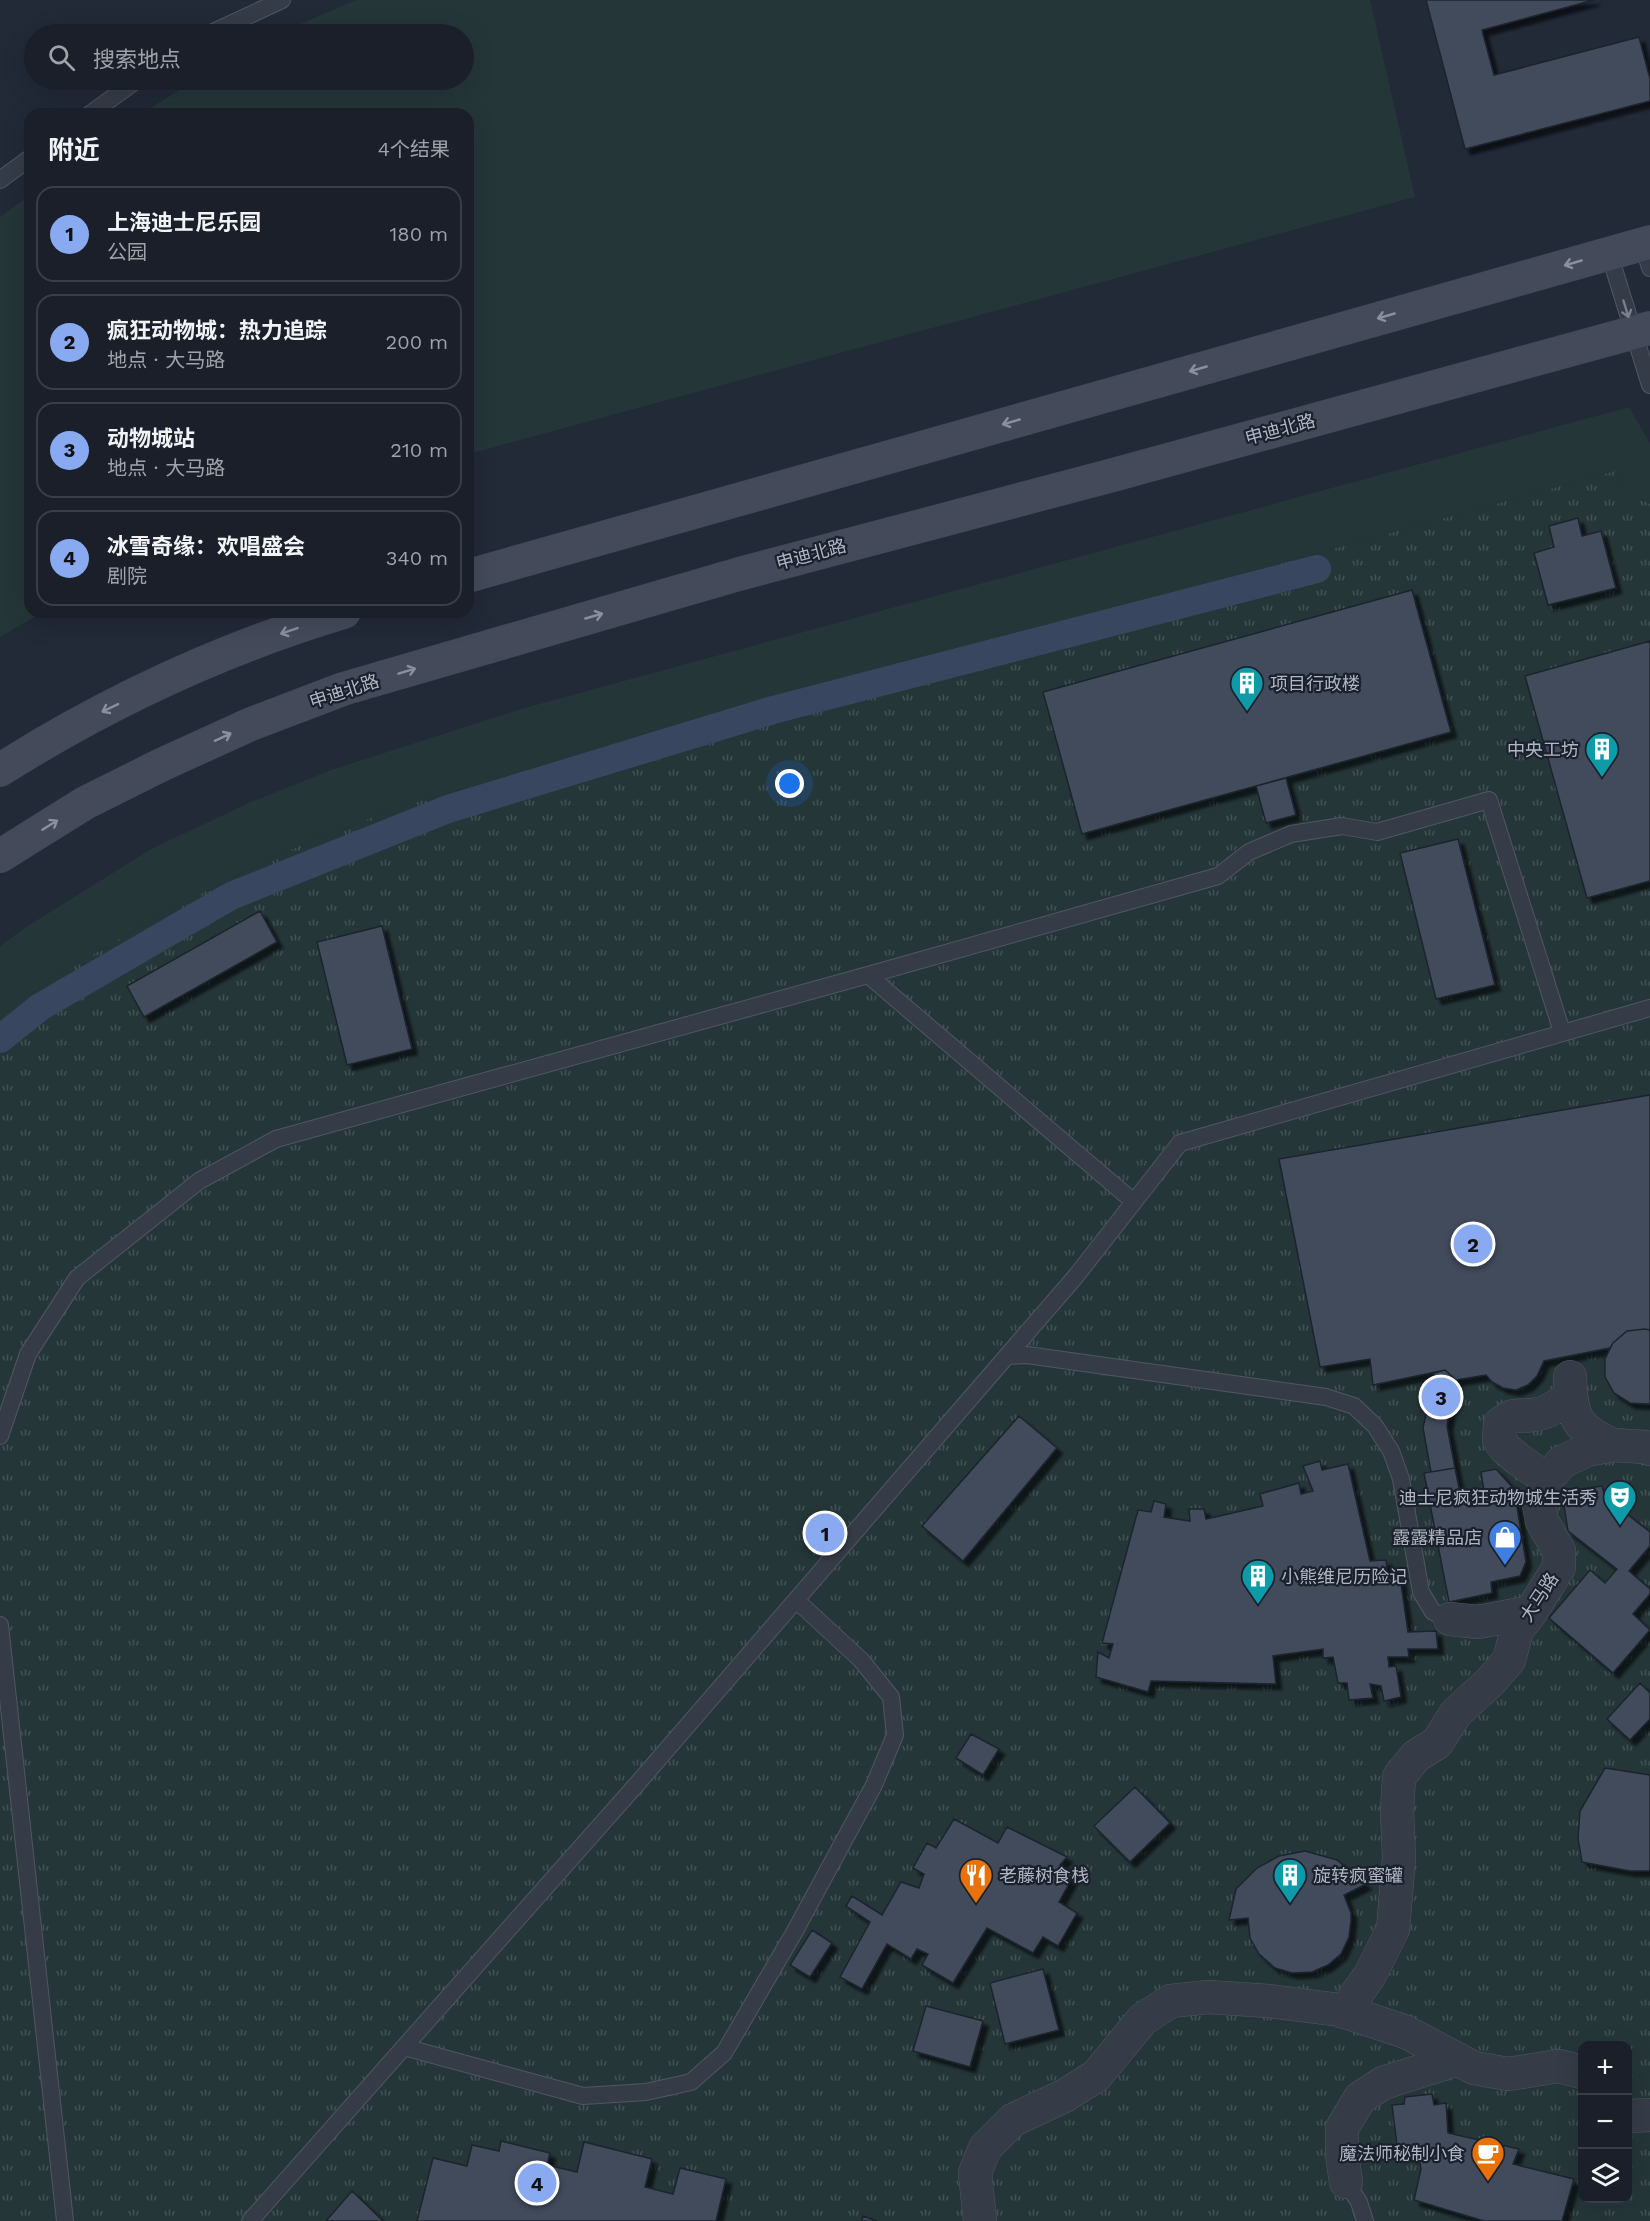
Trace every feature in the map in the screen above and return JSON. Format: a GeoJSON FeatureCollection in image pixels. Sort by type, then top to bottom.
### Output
{"type":"FeatureCollection","features":[{"type":"Feature","properties":{"kind":"street"},"geometry":{"type":"LineString","coordinates":[[474,574],[1609,253],[1648,251]]}},
{"type":"Feature","properties":{"kind":"street","name":"申迪北路"},"geometry":{"type":"LineString","coordinates":[[0,856],[85,803],[162,765],[251,724],[343,689],[739,574],[1113,475],[1642,330]]}},
{"type":"Feature","properties":{"kind":"street"},"geometry":{"type":"LineString","coordinates":[[0,770],[85,720],[168,680],[253,644],[327,618]]}},
{"type":"Feature","properties":{"kind":"street"},"geometry":{"type":"LineString","coordinates":[[1612,1445],[1593,1437],[1580,1425],[1573,1410],[1570,1385],[1554,1409],[1534,1415],[1511,1415],[1500,1424],[1499,1440],[1506,1449],[1547,1479],[1563,1462],[1587,1450],[1612,1445],[1650,1449]]}},
{"type":"Feature","properties":{"kind":"street","name":"大马路"},"geometry":{"type":"LineString","coordinates":[[1344,2012],[1370,1975],[1393,1929],[1399,1857],[1397,1811],[1399,1777],[1416,1756],[1437,1743],[1456,1713],[1490,1682],[1509,1660],[1517,1630],[1559,1567],[1559,1551],[1542,1521],[1539,1504],[1547,1479]]}},
{"type":"Feature","properties":{"kind":"street"},"geometry":{"type":"LineString","coordinates":[[1450,1619],[1478,1622],[1531,1612]]}},
{"type":"Feature","properties":{"kind":"street"},"geometry":{"type":"LineString","coordinates":[[980,2221],[975,2173],[985,2148],[1013,2120],[1064,2096],[1096,2076],[1143,2019],[1171,2001],[1208,1997],[1269,2001],[1344,2012],[1406,2032],[1474,2068],[1508,2074],[1559,2066],[1578,2071]]}},
{"type":"Feature","properties":{"kind":"street"},"geometry":{"type":"LineString","coordinates":[[1346,2182],[1342,2155],[1342,2128],[1360,2098],[1383,2083],[1458,2059]]}},
{"type":"Feature","properties":{"kind":"street"},"geometry":{"type":"LineString","coordinates":[[1632,2116],[1650,2115]]}},
{"type":"Feature","properties":{"kind":"lane"},"geometry":{"type":"LineString","coordinates":[[230,24],[282,0]]}},
{"type":"Feature","properties":{"kind":"lane"},"geometry":{"type":"LineString","coordinates":[[98,108],[123,90]]}},
{"type":"Feature","properties":{"kind":"lane"},"geometry":{"type":"LineString","coordinates":[[0,180],[24,162]]}},
{"type":"Feature","properties":{"kind":"lane"},"geometry":{"type":"LineString","coordinates":[[1609,253],[1642,330],[1650,385]]}},
{"type":"Feature","properties":{"kind":"lane"},"geometry":{"type":"LineString","coordinates":[[0,1436],[28,1354],[77,1278],[199,1181],[276,1139],[1218,876],[1249,852],[1292,834],[1342,826],[1377,832],[1489,800],[1562,1032]]}},
{"type":"Feature","properties":{"kind":"lane"},"geometry":{"type":"LineString","coordinates":[[868,975],[1134,1202]]}},
{"type":"Feature","properties":{"kind":"lane"},"geometry":{"type":"LineString","coordinates":[[250,2221],[404,2048],[1007,1356],[1076,1276],[1180,1143],[1650,1008]]}},
{"type":"Feature","properties":{"kind":"lane"},"geometry":{"type":"LineString","coordinates":[[1007,1356],[1027,1355],[1326,1397],[1354,1406],[1375,1426],[1391,1451],[1401,1479],[1421,1592],[1433,1612],[1450,1619]]}},
{"type":"Feature","properties":{"kind":"lane"},"geometry":{"type":"LineString","coordinates":[[404,2048],[583,2096],[646,2092],[692,2082],[723,2053],[795,1931],[868,1796],[895,1735],[891,1697],[861,1660],[795,1600]]}},
{"type":"Feature","properties":{"kind":"lane"},"geometry":{"type":"LineString","coordinates":[[0,1625],[65,2221]]}},
{"type":"Feature","properties":{"kind":"lane"},"geometry":{"type":"LineString","coordinates":[[1346,2182],[1359,2202],[1365,2221]]}},
{"type":"Feature","properties":{"kind":"green space"},"geometry":{"type":"Polygon","coordinates":[[[356,0],[1370,0],[1415,197],[474,452],[474,108],[151,108],[179,90],[474,90],[474,24],[300,24],[356,0]]]}},
{"type":"Feature","properties":{"kind":"green space"},"geometry":{"type":"Polygon","coordinates":[[[24,199],[24,618],[33,618],[0,637],[0,217],[24,199]]]}},
{"type":"Feature","properties":{"kind":"green space"},"geometry":{"type":"Polygon","coordinates":[[[1629,407],[1650,443],[1650,504],[1622,489],[1615,471],[413,803],[321,836],[245,871],[155,918],[58,975],[0,1021],[0,946],[26,927],[153,848],[251,802],[331,770],[521,709],[1629,407]]]}},
{"type":"Feature","properties":{"kind":"green space"},"geometry":{"type":"Polygon","coordinates":[[[1615,471],[1622,489],[1650,504],[1650,2221],[0,2221],[0,1021],[58,975],[155,918],[245,871],[321,836],[413,803],[1615,471]]]}},
{"type":"Feature","properties":{"kind":"building"},"geometry":{"type":"Polygon","coordinates":[[[1426,0],[1594,0],[1482,30],[1494,75],[1639,37],[1650,79],[1650,101],[1465,149],[1426,0]]]}},
{"type":"Feature","properties":{"kind":"building"},"geometry":{"type":"Polygon","coordinates":[[[1578,518],[1582,536],[1601,531],[1616,588],[1548,605],[1534,553],[1554,547],[1549,526],[1578,518]]]}},
{"type":"Feature","properties":{"kind":"building","name":"项目行政楼"},"geometry":{"type":"Polygon","coordinates":[[[1412,590],[1451,732],[1082,834],[1043,692],[1412,590]]]}},
{"type":"Feature","properties":{"kind":"building","name":"中央工坊"},"geometry":{"type":"Polygon","coordinates":[[[1650,641],[1650,881],[1587,898],[1525,676],[1650,641]]]}},
{"type":"Feature","properties":{"kind":"building"},"geometry":{"type":"Polygon","coordinates":[[[1286,778],[1296,815],[1266,823],[1256,786],[1286,778]]]}},
{"type":"Feature","properties":{"kind":"building"},"geometry":{"type":"Polygon","coordinates":[[[1458,839],[1495,985],[1436,999],[1400,853],[1458,839]]]}},
{"type":"Feature","properties":{"kind":"building"},"geometry":{"type":"Polygon","coordinates":[[[260,911],[277,942],[144,1017],[127,986],[260,911]]]}},
{"type":"Feature","properties":{"kind":"building"},"geometry":{"type":"Polygon","coordinates":[[[382,926],[412,1049],[347,1065],[317,942],[382,926]]]}},
{"type":"Feature","properties":{"kind":"building"},"geometry":{"type":"Polygon","coordinates":[[[1650,1095],[1650,1330],[1627,1331],[1610,1348],[1544,1361],[1537,1376],[1528,1385],[1516,1390],[1503,1388],[1492,1382],[1486,1375],[1456,1380],[1445,1370],[1373,1385],[1370,1359],[1320,1367],[1279,1159],[1650,1095]]]}},
{"type":"Feature","properties":{"kind":"building"},"geometry":{"type":"Polygon","coordinates":[[[1650,1330],[1650,1404],[1630,1403],[1614,1393],[1605,1377],[1605,1359],[1613,1343],[1627,1331],[1650,1330]]]}},
{"type":"Feature","properties":{"kind":"building"},"geometry":{"type":"Polygon","coordinates":[[[1445,1370],[1456,1380],[1449,1414],[1426,1414],[1434,1373],[1445,1370]]]}},
{"type":"Feature","properties":{"kind":"building"},"geometry":{"type":"Polygon","coordinates":[[[1426,1414],[1449,1414],[1447,1426],[1455,1468],[1431,1472],[1423,1428],[1426,1414]]]}},
{"type":"Feature","properties":{"kind":"building"},"geometry":{"type":"Polygon","coordinates":[[[1019,1416],[1057,1448],[963,1561],[922,1526],[1019,1416]]]}},
{"type":"Feature","properties":{"kind":"building","name":"小熊维尼历险记"},"geometry":{"type":"Polygon","coordinates":[[[1320,1461],[1322,1470],[1348,1464],[1370,1561],[1386,1560],[1388,1579],[1400,1577],[1408,1632],[1436,1631],[1438,1649],[1408,1649],[1409,1657],[1388,1657],[1389,1667],[1396,1666],[1401,1697],[1384,1701],[1381,1686],[1370,1684],[1373,1698],[1349,1700],[1347,1683],[1338,1683],[1333,1657],[1323,1658],[1323,1649],[1273,1656],[1276,1684],[1151,1681],[1148,1692],[1096,1677],[1098,1652],[1109,1658],[1113,1644],[1102,1643],[1138,1510],[1151,1512],[1154,1501],[1166,1504],[1164,1517],[1190,1521],[1189,1509],[1204,1509],[1206,1519],[1263,1506],[1260,1494],[1299,1483],[1301,1494],[1313,1491],[1303,1466],[1320,1461]]]}},
{"type":"Feature","properties":{"kind":"building"},"geometry":{"type":"Polygon","coordinates":[[[1455,1468],[1461,1498],[1469,1507],[1486,1504],[1481,1472],[1496,1469],[1514,1489],[1526,1562],[1520,1576],[1491,1582],[1492,1593],[1449,1602],[1424,1473],[1455,1468]]]}},
{"type":"Feature","properties":{"kind":"building"},"geometry":{"type":"Polygon","coordinates":[[[1602,1486],[1605,1497],[1650,1532],[1650,1546],[1629,1571],[1650,1589],[1650,1594],[1633,1614],[1650,1630],[1613,1673],[1549,1618],[1590,1570],[1605,1583],[1617,1569],[1568,1531],[1562,1492],[1602,1486]]]}},
{"type":"Feature","properties":{"kind":"building"},"geometry":{"type":"Polygon","coordinates":[[[1640,1683],[1650,1693],[1650,1719],[1630,1740],[1607,1719],[1640,1683]]]}},
{"type":"Feature","properties":{"kind":"building"},"geometry":{"type":"Polygon","coordinates":[[[971,1734],[999,1749],[983,1775],[956,1758],[971,1734]]]}},
{"type":"Feature","properties":{"kind":"building"},"geometry":{"type":"Polygon","coordinates":[[[1605,1768],[1650,1775],[1650,1871],[1630,1871],[1582,1862],[1578,1838],[1580,1811],[1605,1768]]]}},
{"type":"Feature","properties":{"kind":"building"},"geometry":{"type":"Polygon","coordinates":[[[1135,1787],[1170,1823],[1130,1862],[1094,1826],[1135,1787]]]}},
{"type":"Feature","properties":{"kind":"building","name":"老藤树食栈"},"geometry":{"type":"Polygon","coordinates":[[[954,1819],[998,1843],[1007,1827],[1067,1857],[1060,1865],[1075,1873],[1059,1902],[1077,1913],[1058,1946],[1043,1937],[1033,1953],[987,1928],[953,1983],[922,1965],[928,1954],[917,1949],[911,1959],[887,1944],[862,1989],[840,1977],[870,1922],[846,1906],[852,1896],[882,1915],[901,1882],[919,1888],[924,1874],[913,1868],[927,1843],[936,1848],[954,1819]]]}},
{"type":"Feature","properties":{"kind":"building","name":"旋转疯蜜罐"},"geometry":{"type":"Polygon","coordinates":[[[1305,1851],[1337,1860],[1366,1884],[1344,1895],[1351,1913],[1351,1920],[1349,1937],[1341,1954],[1328,1965],[1312,1972],[1292,1973],[1275,1968],[1259,1954],[1250,1938],[1248,1918],[1229,1920],[1236,1889],[1257,1868],[1279,1856],[1305,1851]]]}},
{"type":"Feature","properties":{"kind":"building"},"geometry":{"type":"Polygon","coordinates":[[[812,1930],[832,1943],[810,1977],[790,1965],[812,1930]]]}},
{"type":"Feature","properties":{"kind":"building"},"geometry":{"type":"Polygon","coordinates":[[[1043,1969],[1059,2030],[1005,2044],[990,1983],[1043,1969]]]}},
{"type":"Feature","properties":{"kind":"building"},"geometry":{"type":"Polygon","coordinates":[[[926,2006],[983,2021],[970,2067],[913,2051],[926,2006]]]}},
{"type":"Feature","properties":{"kind":"building"},"geometry":{"type":"Polygon","coordinates":[[[1432,2094],[1434,2105],[1446,2103],[1448,2133],[1519,2149],[1513,2164],[1574,2179],[1562,2221],[1484,2221],[1414,2200],[1421,2169],[1419,2158],[1398,2153],[1392,2105],[1404,2104],[1405,2097],[1432,2094]]]}},
{"type":"Feature","properties":{"kind":"building"},"geometry":{"type":"Polygon","coordinates":[[[501,2141],[550,2153],[547,2165],[577,2172],[584,2142],[652,2159],[645,2187],[673,2194],[680,2168],[726,2179],[716,2221],[417,2221],[433,2158],[467,2166],[472,2145],[499,2151],[501,2141]]]}},
{"type":"Feature","properties":{"kind":"building"},"geometry":{"type":"Polygon","coordinates":[[[352,2191],[383,2221],[326,2221],[352,2191]]]}},
{"type":"Feature","properties":{"kind":"building"},"geometry":{"type":"Polygon","coordinates":[[[863,2216],[877,2221],[862,2221],[863,2216]]]}},
{"type":"Feature","properties":{"kind":"waterway"},"geometry":{"type":"LineString","coordinates":[[0,1039],[40,1007],[231,896],[448,809],[773,710],[1317,569]]}},
{"type":"Feature","properties":{"kind":"place","name":"项目行政楼"},"geometry":{"type":"Point","coordinates":[1247,712]}},
{"type":"Feature","properties":{"kind":"place","name":"中央工坊"},"geometry":{"type":"Point","coordinates":[1602,778]}},
{"type":"Feature","properties":{"kind":"place","name":"疯狂动物城：热力追踪"},"geometry":{"type":"Point","coordinates":[1473,1244]}},
{"type":"Feature","properties":{"kind":"place","name":"动物城站"},"geometry":{"type":"Point","coordinates":[1441,1397]}},
{"type":"Feature","properties":{"kind":"place","name":"迪士尼疯狂动物城生活秀"},"geometry":{"type":"Point","coordinates":[1620,1526]}},
{"type":"Feature","properties":{"kind":"place","name":"上海迪士尼乐园"},"geometry":{"type":"Point","coordinates":[825,1533]}},
{"type":"Feature","properties":{"kind":"place","name":"露露精品店"},"geometry":{"type":"Point","coordinates":[1505,1566]}},
{"type":"Feature","properties":{"kind":"place","name":"小熊维尼历险记"},"geometry":{"type":"Point","coordinates":[1258,1605]}},
{"type":"Feature","properties":{"kind":"place","name":"老藤树食栈"},"geometry":{"type":"Point","coordinates":[976,1904]}},
{"type":"Feature","properties":{"kind":"place","name":"旋转疯蜜罐"},"geometry":{"type":"Point","coordinates":[1290,1904]}},
{"type":"Feature","properties":{"kind":"place","name":"魔法师秘制小食"},"geometry":{"type":"Point","coordinates":[1488,2182]}},
{"type":"Feature","properties":{"kind":"place","name":"冰雪奇缘：欢唱盛会"},"geometry":{"type":"Point","coordinates":[537,2183]}}]}
